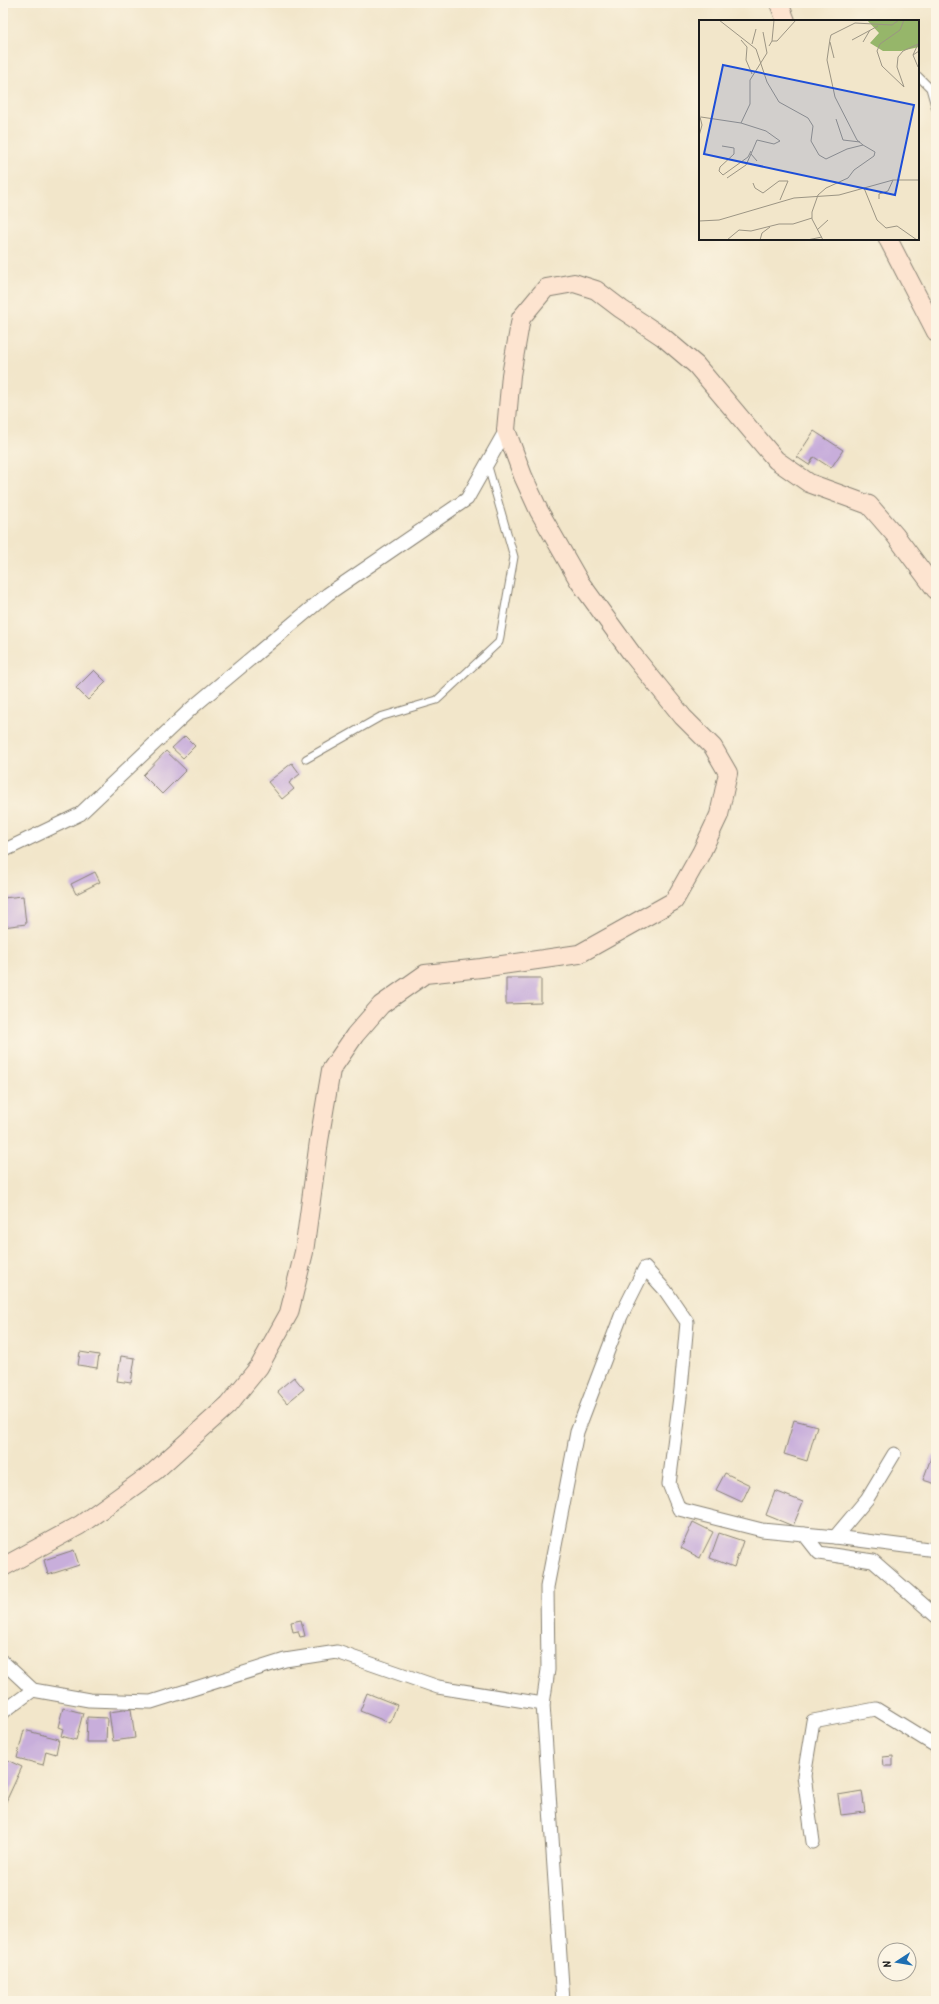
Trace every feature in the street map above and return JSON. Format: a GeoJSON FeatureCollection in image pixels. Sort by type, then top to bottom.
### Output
{"type":"FeatureCollection","features":[{"type":"Feature","properties":{"kind":"street"},"geometry":{"type":"LineString","coordinates":[[779,3],[786,20]]}},
{"type":"Feature","properties":{"kind":"street"},"geometry":{"type":"LineString","coordinates":[[889,240],[935,329]]}},
{"type":"Feature","properties":{"kind":"street"},"geometry":{"type":"LineString","coordinates":[[3,851],[80,814],[193,707],[328,594],[467,499],[506,430],[511,375],[521,318],[546,288],[574,283],[596,290],[620,309],[663,337],[696,365],[776,460],[809,483],[869,505],[895,535],[936,590]]}},
{"type":"Feature","properties":{"kind":"street"},"geometry":{"type":"LineString","coordinates":[[3,1567],[80,1525],[155,1471],[228,1405],[259,1367],[289,1313],[304,1252],[319,1141],[332,1070],[355,1034],[381,1005],[426,974],[579,954],[635,924],[674,901],[701,853],[719,815],[728,773],[713,747],[683,716],[650,677],[579,582],[539,511],[523,476],[506,430]]}},
{"type":"Feature","properties":{"kind":"street"},"geometry":{"type":"LineString","coordinates":[[563,2001],[543,1704],[548,1670],[547,1586],[577,1432],[621,1316],[645,1268],[665,1290],[686,1322],[681,1389],[669,1484],[679,1509],[762,1530],[835,1536],[936,1550]]}},
{"type":"Feature","properties":{"kind":"street"},"geometry":{"type":"LineString","coordinates":[[835,1536],[867,1499],[894,1454]]}},
{"type":"Feature","properties":{"kind":"street"},"geometry":{"type":"LineString","coordinates":[[804,1534],[819,1553],[873,1561],[936,1616]]}},
{"type":"Feature","properties":{"kind":"street"},"geometry":{"type":"LineString","coordinates":[[3,1662],[33,1690],[89,1700],[151,1702],[285,1660],[337,1652],[438,1687],[543,1704]]}},
{"type":"Feature","properties":{"kind":"street"},"geometry":{"type":"LineString","coordinates":[[3,1712],[33,1690]]}},
{"type":"Feature","properties":{"kind":"street"},"geometry":{"type":"LineString","coordinates":[[813,1842],[804,1776],[813,1721],[876,1709],[936,1746]]}},
{"type":"Feature","properties":{"kind":"lane"},"geometry":{"type":"LineString","coordinates":[[919,77],[930,88],[936,109]]}},
{"type":"Feature","properties":{"kind":"lane"},"geometry":{"type":"LineString","coordinates":[[306,759],[380,717],[437,700],[499,642],[514,557],[487,463]]}},
{"type":"Feature","properties":{"kind":"building"},"geometry":{"type":"Polygon","coordinates":[[[814,431],[843,450],[831,468],[814,457],[809,465],[797,457],[814,431]]]}},
{"type":"Feature","properties":{"kind":"building"},"geometry":{"type":"Polygon","coordinates":[[[94,670],[106,682],[88,700],[76,688],[94,670]]]}},
{"type":"Feature","properties":{"kind":"building"},"geometry":{"type":"Polygon","coordinates":[[[185,736],[195,746],[183,758],[172,748],[185,736]]]}},
{"type":"Feature","properties":{"kind":"building"},"geometry":{"type":"Polygon","coordinates":[[[166,751],[186,770],[162,794],[143,775],[166,751]]]}},
{"type":"Feature","properties":{"kind":"building"},"geometry":{"type":"Polygon","coordinates":[[[292,763],[300,774],[289,783],[294,789],[282,799],[268,782],[292,763]]]}},
{"type":"Feature","properties":{"kind":"building"},"geometry":{"type":"Polygon","coordinates":[[[95,872],[100,882],[76,894],[71,884],[95,872]]]}},
{"type":"Feature","properties":{"kind":"building"},"geometry":{"type":"Polygon","coordinates":[[[23,896],[26,924],[3,927],[3,898],[23,896]]]}},
{"type":"Feature","properties":{"kind":"building"},"geometry":{"type":"Polygon","coordinates":[[[506,978],[541,978],[541,1003],[506,1004],[506,978]]]}},
{"type":"Feature","properties":{"kind":"building"},"geometry":{"type":"Polygon","coordinates":[[[80,1352],[99,1355],[97,1368],[78,1365],[80,1352]]]}},
{"type":"Feature","properties":{"kind":"building"},"geometry":{"type":"Polygon","coordinates":[[[121,1356],[135,1358],[131,1383],[117,1381],[121,1356]]]}},
{"type":"Feature","properties":{"kind":"building"},"geometry":{"type":"Polygon","coordinates":[[[294,1377],[304,1389],[287,1403],[277,1391],[294,1377]]]}},
{"type":"Feature","properties":{"kind":"building"},"geometry":{"type":"Polygon","coordinates":[[[794,1420],[817,1426],[807,1461],[784,1454],[794,1420]]]}},
{"type":"Feature","properties":{"kind":"building"},"geometry":{"type":"Polygon","coordinates":[[[932,1455],[936,1457],[936,1484],[923,1480],[932,1455]]]}},
{"type":"Feature","properties":{"kind":"building"},"geometry":{"type":"Polygon","coordinates":[[[725,1473],[750,1485],[742,1502],[716,1490],[725,1473]]]}},
{"type":"Feature","properties":{"kind":"building"},"geometry":{"type":"Polygon","coordinates":[[[775,1491],[803,1502],[793,1526],[766,1515],[775,1491]]]}},
{"type":"Feature","properties":{"kind":"building"},"geometry":{"type":"Polygon","coordinates":[[[693,1522],[713,1532],[700,1558],[681,1548],[693,1522]]]}},
{"type":"Feature","properties":{"kind":"building"},"geometry":{"type":"Polygon","coordinates":[[[719,1533],[743,1541],[734,1567],[710,1558],[719,1533]]]}},
{"type":"Feature","properties":{"kind":"building"},"geometry":{"type":"Polygon","coordinates":[[[74,1550],[79,1565],[48,1575],[44,1560],[74,1550]]]}},
{"type":"Feature","properties":{"kind":"building"},"geometry":{"type":"Polygon","coordinates":[[[301,1620],[305,1636],[300,1637],[298,1631],[293,1632],[291,1622],[301,1620]]]}},
{"type":"Feature","properties":{"kind":"building"},"geometry":{"type":"Polygon","coordinates":[[[367,1693],[397,1705],[390,1723],[360,1711],[367,1693]]]}},
{"type":"Feature","properties":{"kind":"building"},"geometry":{"type":"Polygon","coordinates":[[[63,1708],[83,1713],[76,1740],[61,1736],[63,1729],[58,1727],[63,1708]]]}},
{"type":"Feature","properties":{"kind":"building"},"geometry":{"type":"Polygon","coordinates":[[[131,1709],[135,1738],[113,1741],[109,1712],[131,1709]]]}},
{"type":"Feature","properties":{"kind":"building"},"geometry":{"type":"Polygon","coordinates":[[[87,1717],[107,1718],[106,1742],[86,1742],[87,1717]]]}},
{"type":"Feature","properties":{"kind":"building"},"geometry":{"type":"Polygon","coordinates":[[[24,1730],[59,1739],[56,1754],[46,1751],[43,1765],[17,1758],[24,1730]]]}},
{"type":"Feature","properties":{"kind":"building"},"geometry":{"type":"Polygon","coordinates":[[[893,1756],[893,1766],[884,1766],[883,1757],[893,1756]]]}},
{"type":"Feature","properties":{"kind":"building"},"geometry":{"type":"Polygon","coordinates":[[[3,1758],[22,1767],[3,1808],[3,1758]]]}},
{"type":"Feature","properties":{"kind":"building"},"geometry":{"type":"Polygon","coordinates":[[[862,1791],[865,1812],[841,1815],[838,1795],[862,1791]]]}}]}
